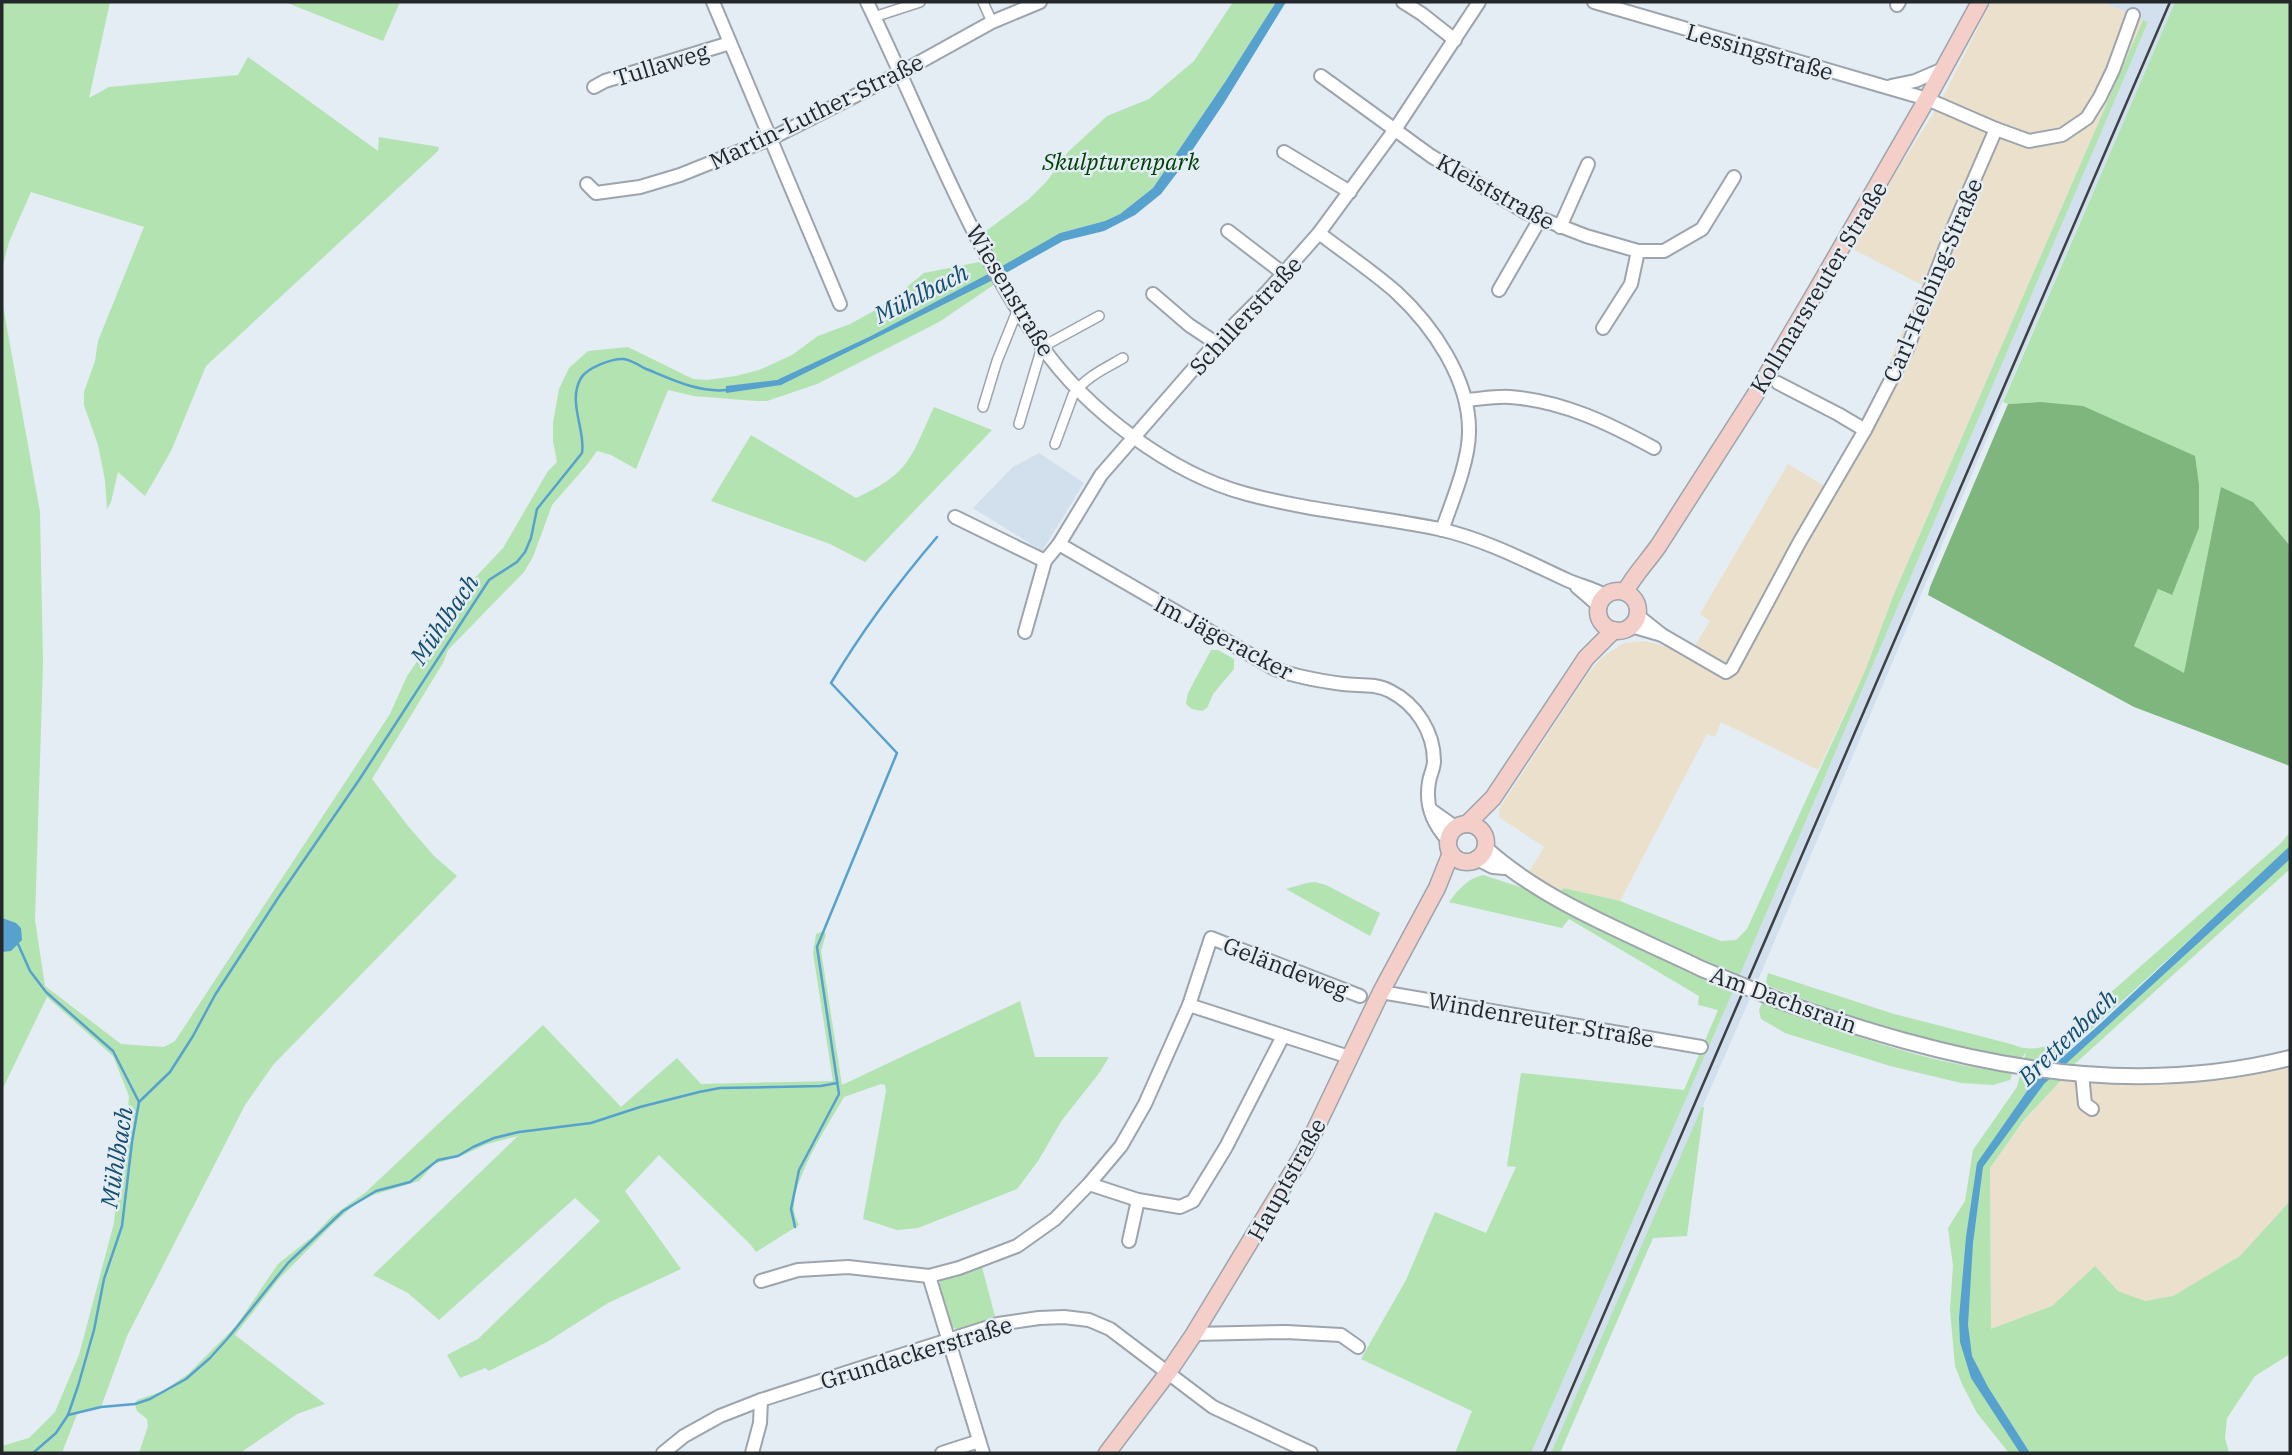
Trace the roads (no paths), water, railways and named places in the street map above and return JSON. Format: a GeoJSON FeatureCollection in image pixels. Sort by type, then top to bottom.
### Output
{"type":"FeatureCollection","features":[{"type":"Feature","properties":{"kind":"main road","name":"Kollmarsreuter Straße"},"geometry":{"type":"LineString","coordinates":[[1629,595],[1632,579],[1646,565],[1755,395],[1927,99],[1980,2]]}},
{"type":"Feature","properties":{"kind":"main road"},"geometry":{"type":"LineString","coordinates":[[1614,591],[1629,595],[1637,604],[1634,621],[1622,630],[1609,627],[1600,617],[1602,601],[1614,591]]}},
{"type":"Feature","properties":{"kind":"main road"},"geometry":{"type":"LineString","coordinates":[[1466,843],[1493,798],[1609,627]]}},
{"type":"Feature","properties":{"kind":"main road","name":"Hauptstraße"},"geometry":{"type":"LineString","coordinates":[[1107,1453],[1194,1334],[1305,1151],[1381,992],[1437,888],[1466,843]]}},
{"type":"Feature","properties":{"kind":"street"},"geometry":{"type":"LineString","coordinates":[[713,2],[840,304]]}},
{"type":"Feature","properties":{"kind":"street","name":"Wiesenstraße"},"geometry":{"type":"LineString","coordinates":[[867,2],[954,191],[1018,309],[1042,347],[1078,388],[1133,437],[1195,475],[1238,491],[1331,511],[1442,530],[1517,556],[1571,582],[1592,588],[1602,601]]}},
{"type":"Feature","properties":{"kind":"street"},"geometry":{"type":"LineString","coordinates":[[874,16],[920,2]]}},
{"type":"Feature","properties":{"kind":"street"},"geometry":{"type":"LineString","coordinates":[[983,2],[992,22]]}},
{"type":"Feature","properties":{"kind":"street","name":"Martin-Luther-Straße"},"geometry":{"type":"LineString","coordinates":[[587,184],[596,193],[640,187],[680,176],[770,139],[900,73],[992,22],[1040,2]]}},
{"type":"Feature","properties":{"kind":"street"},"geometry":{"type":"LineString","coordinates":[[1402,2],[1455,40]]}},
{"type":"Feature","properties":{"kind":"street","name":"Schillerstraße"},"geometry":{"type":"LineString","coordinates":[[1025,632],[1045,561],[1059,544],[1101,475],[1216,344],[1284,274],[1319,233],[1396,128],[1479,2]]}},
{"type":"Feature","properties":{"kind":"street","name":"Lessingstraße"},"geometry":{"type":"LineString","coordinates":[[1594,2],[1927,99]]}},
{"type":"Feature","properties":{"kind":"street"},"geometry":{"type":"LineString","coordinates":[[1927,99],[2029,141],[2062,135],[2087,118],[2113,70],[2133,15]]}},
{"type":"Feature","properties":{"kind":"street","name":"Tullaweg"},"geometry":{"type":"LineString","coordinates":[[594,87],[605,81],[730,43]]}},
{"type":"Feature","properties":{"kind":"street","name":"Lessingstraße"},"geometry":{"type":"LineString","coordinates":[[1887,87],[1915,81],[1943,69]]}},
{"type":"Feature","properties":{"kind":"street","name":"Kleiststraße"},"geometry":{"type":"LineString","coordinates":[[1321,76],[1467,179],[1540,219],[1638,251],[1664,251],[1702,229],[1734,177]]}},
{"type":"Feature","properties":{"kind":"street","name":"Carl-Helbing-Straße"},"geometry":{"type":"LineString","coordinates":[[1634,621],[1726,672],[1732,668],[1799,543],[1865,430],[1907,349],[1954,226],[1996,129]]}},
{"type":"Feature","properties":{"kind":"street"},"geometry":{"type":"LineString","coordinates":[[1284,152],[1350,192]]}},
{"type":"Feature","properties":{"kind":"street"},"geometry":{"type":"LineString","coordinates":[[1560,227],[1588,164]]}},
{"type":"Feature","properties":{"kind":"street"},"geometry":{"type":"LineString","coordinates":[[1499,290],[1540,219]]}},
{"type":"Feature","properties":{"kind":"street"},"geometry":{"type":"LineString","coordinates":[[1228,231],[1284,274]]}},
{"type":"Feature","properties":{"kind":"street"},"geometry":{"type":"LineString","coordinates":[[1319,233],[1396,292],[1423,321],[1446,355],[1466,400],[1468,442],[1456,492],[1442,530]]}},
{"type":"Feature","properties":{"kind":"street"},"geometry":{"type":"LineString","coordinates":[[1603,328],[1631,284],[1638,251]]}},
{"type":"Feature","properties":{"kind":"street"},"geometry":{"type":"LineString","coordinates":[[1153,294],[1216,344]]}},
{"type":"Feature","properties":{"kind":"street"},"geometry":{"type":"LineString","coordinates":[[983,407],[997,361],[1018,309]]}},
{"type":"Feature","properties":{"kind":"street"},"geometry":{"type":"LineString","coordinates":[[1019,424],[1042,347],[1100,316]]}},
{"type":"Feature","properties":{"kind":"street"},"geometry":{"type":"LineString","coordinates":[[1055,444],[1078,388],[1124,358]]}},
{"type":"Feature","properties":{"kind":"street"},"geometry":{"type":"LineString","coordinates":[[1778,383],[1865,430]]}},
{"type":"Feature","properties":{"kind":"street"},"geometry":{"type":"LineString","coordinates":[[1466,400],[1508,396],[1551,404],[1595,417],[1654,448]]}},
{"type":"Feature","properties":{"kind":"street"},"geometry":{"type":"LineString","coordinates":[[955,517],[1045,561]]}},
{"type":"Feature","properties":{"kind":"street","name":"Im Jägeracker"},"geometry":{"type":"LineString","coordinates":[[1059,544],[1275,669],[1298,677],[1344,684],[1368,684],[1390,691],[1419,715],[1432,745],[1434,763],[1427,797],[1430,810],[1466,843]]}},
{"type":"Feature","properties":{"kind":"street","name":"Am Dachsrain"},"geometry":{"type":"LineString","coordinates":[[1466,843],[1493,866],[1506,867],[1552,896],[1702,969],[1780,1001],[1937,1051],[1980,1060],[2082,1074],[2166,1076],[2217,1072],[2290,1058]]}},
{"type":"Feature","properties":{"kind":"street","name":"Geländeweg"},"geometry":{"type":"LineString","coordinates":[[1189,1005],[1212,938],[1360,996]]}},
{"type":"Feature","properties":{"kind":"street","name":"Windenreuter Straße"},"geometry":{"type":"LineString","coordinates":[[1381,992],[1701,1047]]}},
{"type":"Feature","properties":{"kind":"street"},"geometry":{"type":"LineString","coordinates":[[761,1281],[799,1270],[848,1267],[929,1276],[959,1268],[1017,1245],[1055,1219],[1121,1146],[1146,1104],[1189,1005],[1349,1057]]}},
{"type":"Feature","properties":{"kind":"street"},"geometry":{"type":"LineString","coordinates":[[1089,1184],[1138,1200],[1180,1207],[1193,1201],[1226,1147],[1283,1036]]}},
{"type":"Feature","properties":{"kind":"street"},"geometry":{"type":"LineString","coordinates":[[2082,1074],[2085,1104],[2092,1109]]}},
{"type":"Feature","properties":{"kind":"street"},"geometry":{"type":"LineString","coordinates":[[1129,1241],[1138,1200]]}},
{"type":"Feature","properties":{"kind":"street"},"geometry":{"type":"LineString","coordinates":[[929,1276],[981,1447],[942,1453]]}},
{"type":"Feature","properties":{"kind":"street","name":"Grundackerstraße"},"geometry":{"type":"LineString","coordinates":[[663,1453],[684,1436],[720,1416],[761,1400],[998,1324],[1064,1317],[1089,1320],[1110,1329],[1213,1407],[1311,1453]]}},
{"type":"Feature","properties":{"kind":"street"},"geometry":{"type":"LineString","coordinates":[[1194,1334],[1286,1332],[1341,1335],[1358,1347]]}},
{"type":"Feature","properties":{"kind":"street"},"geometry":{"type":"LineString","coordinates":[[752,1453],[760,1423],[761,1400]]}},
{"type":"Feature","properties":{"kind":"water"},"geometry":{"type":"Polygon","coordinates":[[[1276,2],[1286,2],[1224,103],[1161,194],[1135,215],[1104,231],[1063,241],[997,278],[781,385],[726,393],[726,386],[777,380],[871,336],[1060,233],[1105,221],[1120,214],[1153,188],[1276,2]]]}},
{"type":"Feature","properties":{"kind":"water"},"geometry":{"type":"Polygon","coordinates":[[[2290,846],[2289,860],[2044,1084],[1983,1167],[1973,1243],[1968,1325],[1972,1356],[1988,1387],[2030,1453],[2020,1453],[1971,1378],[1960,1342],[1959,1318],[1966,1237],[1977,1163],[2032,1084],[2290,846]]]}},
{"type":"Feature","properties":{"kind":"water"},"geometry":{"type":"Polygon","coordinates":[[[2,918],[21,928],[22,940],[11,951],[2,952],[2,918]]]}},
{"type":"Feature","properties":{"kind":"waterway","name":"Mühlbach"},"geometry":{"type":"LineString","coordinates":[[33,1453],[56,1433],[68,1415],[78,1386],[94,1330],[104,1279],[122,1226],[139,1102],[170,1072],[215,995],[489,580],[517,562],[525,552],[537,509],[582,453],[582,435],[576,406],[577,387],[581,378],[600,364],[624,359],[685,384],[727,390]]}},
{"type":"Feature","properties":{"kind":"waterway"},"geometry":{"type":"LineString","coordinates":[[795,1227],[791,1209],[799,1170],[839,1094],[817,947],[897,753],[831,683],[881,608],[937,537]]}},
{"type":"Feature","properties":{"kind":"waterway"},"geometry":{"type":"LineString","coordinates":[[18,944],[30,971],[46,992],[113,1051],[139,1102]]}},
{"type":"Feature","properties":{"kind":"waterway"},"geometry":{"type":"LineString","coordinates":[[68,1415],[101,1407],[135,1404],[150,1399],[186,1379],[228,1338],[288,1263],[343,1211],[376,1191],[410,1182],[438,1160],[458,1156],[494,1138],[519,1132],[591,1123],[699,1092],[720,1088],[821,1086],[837,1083]]}},
{"type":"Feature","properties":{"kind":"railway"},"geometry":{"type":"LineString","coordinates":[[1544,1453],[2170,2]]}},
{"type":"Feature","properties":{"kind":"park label","name":"Skulpturenpark"},"geometry":{"type":"Point","coordinates":[1121,161]}},
{"type":"Feature","properties":{"kind":"water label","name":"Brettenbach"},"geometry":{"type":"Point","coordinates":[2067,1037]}}]}
